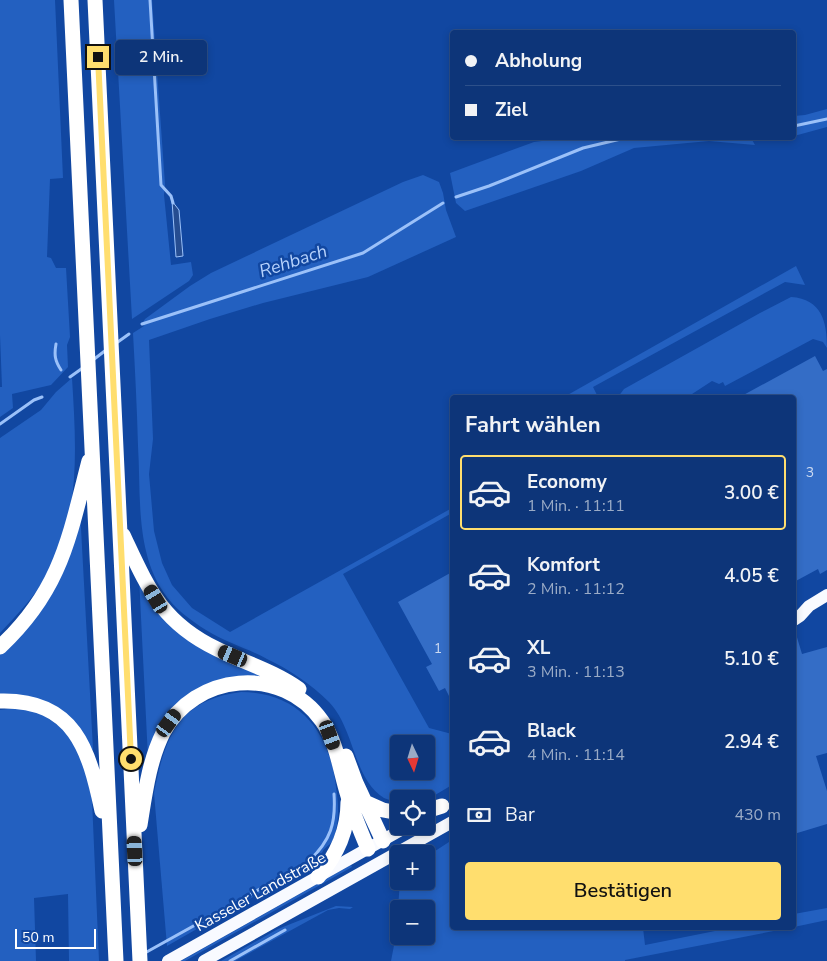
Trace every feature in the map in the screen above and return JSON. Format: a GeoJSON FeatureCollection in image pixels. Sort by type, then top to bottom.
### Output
{"type":"FeatureCollection","features":[{"type":"Feature","properties":{"kind":"highway"},"geometry":{"type":"LineString","coordinates":[[71,0],[116,961]]}},
{"type":"Feature","properties":{"kind":"highway"},"geometry":{"type":"LineString","coordinates":[[96,0],[140,961]]}},
{"type":"Feature","properties":{"kind":"highway"},"geometry":{"type":"LineString","coordinates":[[0,647],[35,608],[58,569],[68,543],[93,445]]}},
{"type":"Feature","properties":{"kind":"highway"},"geometry":{"type":"LineString","coordinates":[[120,529],[149,588],[172,619],[217,649],[283,678],[308,696],[327,715],[337,732],[350,768],[383,841]]}},
{"type":"Feature","properties":{"kind":"highway"},"geometry":{"type":"LineString","coordinates":[[135,851],[148,777],[163,733],[176,714],[204,692],[226,684],[250,682],[272,686],[294,695],[321,719],[330,735],[348,798],[368,849]]}},
{"type":"Feature","properties":{"kind":"highway"},"geometry":{"type":"LineString","coordinates":[[0,701],[26,702],[50,711],[72,729],[81,741],[88,755],[95,780],[111,860]]}},
{"type":"Feature","properties":{"kind":"highway"},"geometry":{"type":"LineString","coordinates":[[318,877],[333,857],[343,835],[348,811],[348,798]]}},
{"type":"Feature","properties":{"kind":"highway"},"geometry":{"type":"LineString","coordinates":[[365,802],[390,811]]}},
{"type":"Feature","properties":{"kind":"highway"},"geometry":{"type":"LineString","coordinates":[[435,808],[447,803]]}},
{"type":"Feature","properties":{"kind":"main road"},"geometry":{"type":"LineString","coordinates":[[796,619],[809,606],[827,595]]}},
{"type":"Feature","properties":{"kind":"main road"},"geometry":{"type":"LineString","coordinates":[[796,608],[809,606]]}},
{"type":"Feature","properties":{"kind":"main road"},"geometry":{"type":"LineString","coordinates":[[435,810],[447,803]]}},
{"type":"Feature","properties":{"kind":"main road","name":"Kasseler Landstraße"},"geometry":{"type":"LineString","coordinates":[[411,845],[450,823]]}},
{"type":"Feature","properties":{"kind":"main road","name":"Kasseler Landstraße"},"geometry":{"type":"LineString","coordinates":[[168,961],[393,835]]}},
{"type":"Feature","properties":{"kind":"main road"},"geometry":{"type":"LineString","coordinates":[[383,841],[390,857]]}},
{"type":"Feature","properties":{"kind":"main road"},"geometry":{"type":"LineString","coordinates":[[368,849],[374,866]]}},
{"type":"Feature","properties":{"kind":"main road","name":"Kasseler Landstraße"},"geometry":{"type":"LineString","coordinates":[[204,961],[390,857]]}},
{"type":"Feature","properties":{"kind":"shaded area"},"geometry":{"type":"Polygon","coordinates":[[[0,0],[55,0],[63,178],[50,179],[47,257],[51,258],[56,268],[66,268],[70,337],[67,345],[68,367],[51,385],[12,394],[13,408],[0,417],[0,387],[2,387],[0,335],[0,0]]]}},
{"type":"Feature","properties":{"kind":"shaded area"},"geometry":{"type":"Polygon","coordinates":[[[114,0],[152,0],[165,184],[164,195],[171,265],[191,262],[193,275],[189,281],[132,319],[114,0]]]}},
{"type":"Feature","properties":{"kind":"shaded area"},"geometry":{"type":"Polygon","coordinates":[[[827,109],[827,127],[796,135],[796,116],[827,109]]]}},
{"type":"Feature","properties":{"kind":"shaded area"},"geometry":{"type":"Polygon","coordinates":[[[550,140],[752,140],[755,145],[709,141],[634,148],[581,171],[465,211],[456,203],[450,173],[534,142],[550,140]]]}},
{"type":"Feature","properties":{"kind":"shaded area"},"geometry":{"type":"Polygon","coordinates":[[[423,175],[439,182],[446,210],[456,237],[368,277],[263,303],[149,340],[153,439],[149,474],[154,531],[162,563],[172,585],[192,608],[230,632],[450,509],[450,514],[343,574],[429,728],[450,733],[450,786],[435,795],[435,790],[390,790],[390,800],[384,798],[374,790],[366,779],[338,713],[322,695],[308,683],[284,668],[228,642],[194,622],[173,604],[155,577],[148,559],[141,521],[133,333],[144,326],[142,324],[145,319],[211,273],[403,182],[423,175]]]}},
{"type":"Feature","properties":{"kind":"shaded area"},"geometry":{"type":"Polygon","coordinates":[[[172,201],[179,210],[183,256],[176,257],[172,201]]]}},
{"type":"Feature","properties":{"kind":"shaded area"},"geometry":{"type":"Polygon","coordinates":[[[796,266],[805,285],[785,282],[593,387],[597,395],[568,395],[796,266]]]}},
{"type":"Feature","properties":{"kind":"shaded area"},"geometry":{"type":"Polygon","coordinates":[[[791,297],[810,302],[816,307],[824,321],[827,348],[823,342],[813,339],[725,386],[723,382],[719,384],[712,381],[691,395],[620,395],[624,389],[791,297]]]}},
{"type":"Feature","properties":{"kind":"shaded area"},"geometry":{"type":"Polygon","coordinates":[[[72,378],[75,429],[74,482],[71,508],[65,533],[56,557],[44,580],[29,601],[0,633],[0,438],[41,410],[56,392],[72,378]]]}},
{"type":"Feature","properties":{"kind":"shaded area"},"geometry":{"type":"Polygon","coordinates":[[[80,510],[93,749],[91,751],[81,732],[0,696],[0,651],[16,635],[80,510]]]}},
{"type":"Feature","properties":{"kind":"shaded area"},"geometry":{"type":"Polygon","coordinates":[[[139,577],[155,606],[277,679],[213,682],[148,758],[139,577]]]}},
{"type":"Feature","properties":{"kind":"shaded area"},"geometry":{"type":"Polygon","coordinates":[[[241,692],[261,694],[279,699],[295,708],[308,719],[319,733],[333,767],[336,787],[338,815],[334,837],[321,858],[167,946],[154,793],[163,755],[178,724],[189,713],[202,703],[220,696],[241,692]]]}},
{"type":"Feature","properties":{"kind":"shaded area"},"geometry":{"type":"Polygon","coordinates":[[[22,709],[40,713],[68,732],[83,757],[92,800],[99,961],[69,961],[68,894],[34,898],[36,961],[0,961],[0,710],[22,709]]]}},
{"type":"Feature","properties":{"kind":"shaded area"},"geometry":{"type":"Polygon","coordinates":[[[450,841],[450,930],[643,930],[645,945],[720,930],[779,930],[625,961],[391,961],[394,945],[435,945],[435,900],[399,900],[399,890],[435,890],[435,851],[450,841]]]}},
{"type":"Feature","properties":{"kind":"shaded area"},"geometry":{"type":"Polygon","coordinates":[[[351,865],[352,867],[185,961],[181,961],[351,865]]]}},
{"type":"Feature","properties":{"kind":"shaded area"},"geometry":{"type":"Polygon","coordinates":[[[336,906],[353,907],[350,909],[328,910],[235,961],[221,961],[278,929],[336,906]]]}},
{"type":"Feature","properties":{"kind":"shaded area"},"geometry":{"type":"Polygon","coordinates":[[[827,908],[827,920],[796,927],[796,914],[827,908]]]}},
{"type":"Feature","properties":{"kind":"building"},"geometry":{"type":"Polygon","coordinates":[[[815,356],[823,371],[827,369],[827,570],[820,574],[818,569],[796,581],[796,395],[744,395],[815,356]]]}},
{"type":"Feature","properties":{"kind":"building"},"geometry":{"type":"Polygon","coordinates":[[[450,573],[450,698],[445,688],[439,691],[426,667],[432,664],[398,602],[450,573]]]}},
{"type":"Feature","properties":{"kind":"building"},"geometry":{"type":"Polygon","coordinates":[[[796,634],[802,654],[827,647],[827,753],[816,756],[827,791],[827,824],[796,833],[796,634]]]}},
{"type":"Feature","properties":{"kind":"waterway"},"geometry":{"type":"LineString","coordinates":[[150,0],[161,185],[171,196],[173,203]]}},
{"type":"Feature","properties":{"kind":"waterway","name":"Rehbach"},"geometry":{"type":"LineString","coordinates":[[796,126],[827,119]]}},
{"type":"Feature","properties":{"kind":"waterway","name":"Rehbach"},"geometry":{"type":"LineString","coordinates":[[456,197],[489,186],[583,148],[617,140]]}},
{"type":"Feature","properties":{"kind":"waterway","name":"Rehbach"},"geometry":{"type":"LineString","coordinates":[[142,324],[363,253],[443,203]]}},
{"type":"Feature","properties":{"kind":"waterway","name":"Rehbach"},"geometry":{"type":"LineString","coordinates":[[115,344],[129,334]]}},
{"type":"Feature","properties":{"kind":"waterway"},"geometry":{"type":"LineString","coordinates":[[56,344],[57,364],[61,370]]}},
{"type":"Feature","properties":{"kind":"waterway","name":"Rehbach"},"geometry":{"type":"LineString","coordinates":[[93,360],[106,350]]}},
{"type":"Feature","properties":{"kind":"waterway","name":"Rehbach"},"geometry":{"type":"LineString","coordinates":[[70,377],[84,367]]}},
{"type":"Feature","properties":{"kind":"waterway","name":"Rehbach"},"geometry":{"type":"LineString","coordinates":[[0,424],[34,400],[42,397]]}},
{"type":"Feature","properties":{"kind":"waterway"},"geometry":{"type":"LineString","coordinates":[[309,861],[322,846],[331,830],[334,814],[334,794]]}},
{"type":"Feature","properties":{"kind":"waterway"},"geometry":{"type":"LineString","coordinates":[[143,954],[296,869]]}},
{"type":"Feature","properties":{"kind":"waterway"},"geometry":{"type":"LineString","coordinates":[[230,961],[285,930]]}},
{"type":"Feature","properties":{"kind":"route"},"geometry":{"type":"LineString","coordinates":[[98,57],[131,759]]}}]}
